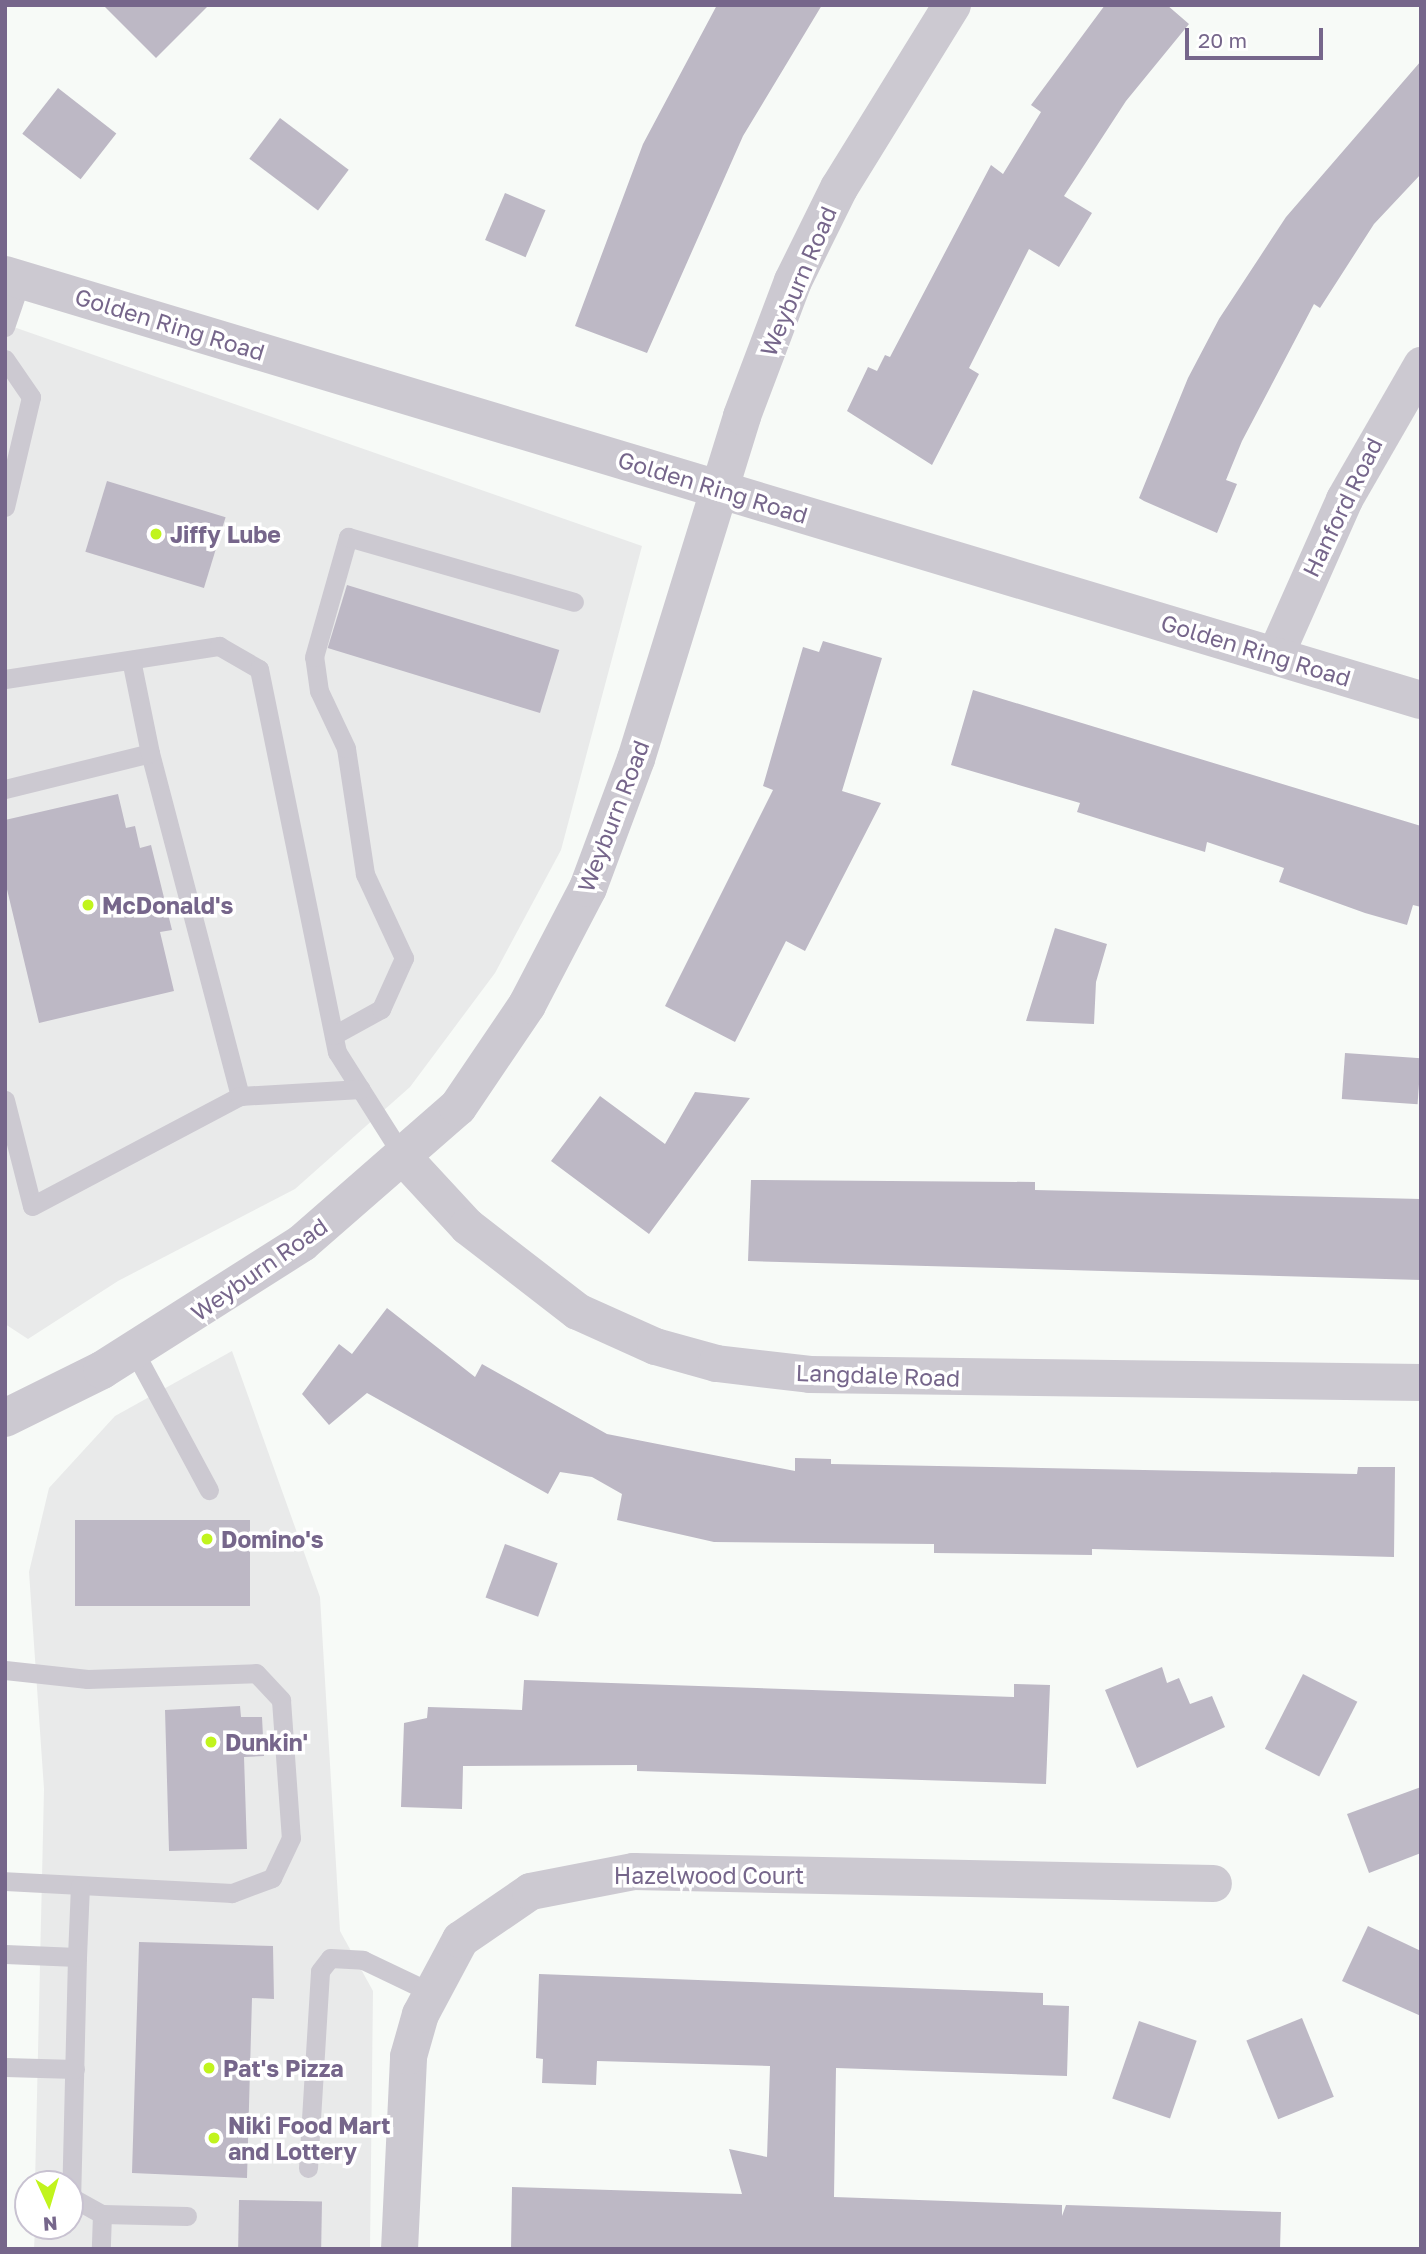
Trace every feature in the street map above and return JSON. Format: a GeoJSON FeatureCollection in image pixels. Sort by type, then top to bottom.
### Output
{"type":"FeatureCollection","features":[{"type":"Feature","properties":{"kind":"street","name":"Weyburn Road"},"geometry":{"type":"LineString","coordinates":[[5,1418],[134,1351],[302,1242],[404,1158],[458,1107],[527,1005],[588,888],[636,759],[720,489],[799,270],[839,188],[951,5]]}},
{"type":"Feature","properties":{"kind":"street","name":"Golden Ring Road"},"geometry":{"type":"LineString","coordinates":[[13,277],[1421,700]]}},
{"type":"Feature","properties":{"kind":"street","name":"Hanford Road"},"geometry":{"type":"LineString","coordinates":[[1275,655],[1345,499],[1421,365]]}},
{"type":"Feature","properties":{"kind":"street","name":"Langdale Road"},"geometry":{"type":"LineString","coordinates":[[404,1158],[467,1226],[577,1311],[655,1346],[716,1363],[915,1377],[1421,1382]]}},
{"type":"Feature","properties":{"kind":"street","name":"Hazelwood Court"},"geometry":{"type":"LineString","coordinates":[[399,2249],[408,2056],[430,1992],[460,1939],[493,1911],[530,1891],[578,1878],[633,1871],[1213,1883]]}},
{"type":"Feature","properties":{"kind":"lane"},"geometry":{"type":"LineString","coordinates":[[5,327],[13,277]]}},
{"type":"Feature","properties":{"kind":"lane"},"geometry":{"type":"LineString","coordinates":[[5,359],[31,397],[5,507]]}},
{"type":"Feature","properties":{"kind":"lane"},"geometry":{"type":"LineString","coordinates":[[334,1035],[381,1009],[404,958],[365,874],[346,748],[319,691],[314,657],[348,537],[574,603]]}},
{"type":"Feature","properties":{"kind":"lane"},"geometry":{"type":"LineString","coordinates":[[5,680],[219,646],[259,669],[334,1035],[361,1089],[404,1158]]}},
{"type":"Feature","properties":{"kind":"lane"},"geometry":{"type":"LineString","coordinates":[[131,660],[150,753],[240,1096]]}},
{"type":"Feature","properties":{"kind":"lane"},"geometry":{"type":"LineString","coordinates":[[5,789],[150,753]]}},
{"type":"Feature","properties":{"kind":"lane"},"geometry":{"type":"LineString","coordinates":[[5,1100],[32,1206],[240,1096],[361,1089]]}},
{"type":"Feature","properties":{"kind":"lane"},"geometry":{"type":"LineString","coordinates":[[134,1351],[209,1490]]}},
{"type":"Feature","properties":{"kind":"lane"},"geometry":{"type":"LineString","coordinates":[[5,1671],[88,1679],[256,1673],[281,1700],[291,1838],[272,1878],[232,1893],[5,1881]]}},
{"type":"Feature","properties":{"kind":"lane"},"geometry":{"type":"LineString","coordinates":[[80,1886],[71,2197],[102,2214],[187,2216]]}},
{"type":"Feature","properties":{"kind":"lane"},"geometry":{"type":"LineString","coordinates":[[5,1954],[77,1957]]}},
{"type":"Feature","properties":{"kind":"lane"},"geometry":{"type":"LineString","coordinates":[[308,2168],[320,1971],[330,1958],[363,1960],[430,1992]]}},
{"type":"Feature","properties":{"kind":"lane"},"geometry":{"type":"LineString","coordinates":[[5,2067],[75,2069]]}},
{"type":"Feature","properties":{"kind":"lane"},"geometry":{"type":"LineString","coordinates":[[101,2249],[102,2214]]}},
{"type":"Feature","properties":{"kind":"shaded area"},"geometry":{"type":"Polygon","coordinates":[[[5,324],[642,546],[561,850],[495,973],[410,1087],[295,1189],[118,1281],[28,1339],[5,1324],[5,324]]]}},
{"type":"Feature","properties":{"kind":"shaded area"},"geometry":{"type":"Polygon","coordinates":[[[232,1351],[320,1597],[340,1931],[373,1991],[370,2249],[34,2249],[34,2240],[84,2240],[84,2170],[35,2170],[44,1789],[29,1572],[49,1488],[115,1416],[232,1351]]]}},
{"type":"Feature","properties":{"kind":"building"},"geometry":{"type":"Polygon","coordinates":[[[103,5],[209,5],[156,58],[103,5]]]}},
{"type":"Feature","properties":{"kind":"building"},"geometry":{"type":"Polygon","coordinates":[[[717,5],[822,5],[743,136],[647,353],[575,326],[643,144],[717,5]]]}},
{"type":"Feature","properties":{"kind":"building"},"geometry":{"type":"Polygon","coordinates":[[[1105,5],[1167,5],[1189,24],[1126,101],[1064,196],[1092,213],[1059,267],[1029,249],[969,368],[979,374],[932,465],[847,411],[868,367],[877,371],[885,355],[890,357],[991,165],[1003,174],[1041,112],[1031,105],[1105,5]]]}},
{"type":"Feature","properties":{"kind":"building"},"geometry":{"type":"Polygon","coordinates":[[[1421,61],[1421,174],[1374,224],[1320,308],[1314,304],[1242,441],[1226,480],[1237,484],[1217,533],[1139,498],[1188,378],[1219,319],[1286,217],[1421,61]]]}},
{"type":"Feature","properties":{"kind":"building"},"geometry":{"type":"Polygon","coordinates":[[[58,88],[116,134],[81,179],[22,134],[58,88]]]}},
{"type":"Feature","properties":{"kind":"building"},"geometry":{"type":"Polygon","coordinates":[[[280,118],[349,170],[318,210],[249,159],[280,118]]]}},
{"type":"Feature","properties":{"kind":"building"},"geometry":{"type":"Polygon","coordinates":[[[505,193],[546,210],[526,257],[485,240],[505,193]]]}},
{"type":"Feature","properties":{"kind":"building","name":"Jiffy Lube"},"geometry":{"type":"Polygon","coordinates":[[[107,481],[226,517],[204,588],[85,552],[107,481]]]}},
{"type":"Feature","properties":{"kind":"building"},"geometry":{"type":"Polygon","coordinates":[[[347,585],[559,650],[540,713],[328,648],[347,585]]]}},
{"type":"Feature","properties":{"kind":"building"},"geometry":{"type":"Polygon","coordinates":[[[823,641],[882,658],[842,791],[881,803],[805,951],[786,941],[735,1042],[665,1006],[773,790],[763,786],[803,647],[819,652],[823,641]]]}},
{"type":"Feature","properties":{"kind":"building"},"geometry":{"type":"Polygon","coordinates":[[[973,690],[1421,826],[1421,907],[1413,905],[1407,925],[1365,913],[1279,882],[1284,868],[1207,842],[1205,852],[1077,812],[1080,803],[951,765],[973,690]]]}},
{"type":"Feature","properties":{"kind":"building","name":"McDonald's"},"geometry":{"type":"Polygon","coordinates":[[[118,794],[126,828],[135,826],[140,848],[151,845],[172,930],[160,932],[174,991],[39,1023],[5,881],[5,820],[118,794]]]}},
{"type":"Feature","properties":{"kind":"building"},"geometry":{"type":"Polygon","coordinates":[[[1055,928],[1107,944],[1096,982],[1094,1024],[1026,1021],[1055,928]]]}},
{"type":"Feature","properties":{"kind":"building"},"geometry":{"type":"Polygon","coordinates":[[[1345,1053],[1421,1058],[1418,1104],[1342,1099],[1345,1053]]]}},
{"type":"Feature","properties":{"kind":"building"},"geometry":{"type":"Polygon","coordinates":[[[695,1092],[750,1098],[649,1234],[551,1161],[600,1096],[665,1144],[695,1092]]]}},
{"type":"Feature","properties":{"kind":"building"},"geometry":{"type":"Polygon","coordinates":[[[751,1180],[1035,1182],[1035,1190],[1421,1199],[1421,1280],[748,1261],[751,1180]]]}},
{"type":"Feature","properties":{"kind":"building"},"geometry":{"type":"Polygon","coordinates":[[[387,1308],[475,1377],[482,1364],[607,1434],[795,1471],[795,1458],[831,1459],[831,1464],[1357,1474],[1358,1467],[1395,1467],[1394,1557],[1092,1549],[1092,1555],[934,1553],[934,1544],[714,1542],[617,1520],[622,1494],[592,1477],[560,1472],[548,1494],[367,1393],[329,1425],[302,1394],[339,1344],[352,1354],[387,1308]]]}},
{"type":"Feature","properties":{"kind":"building"},"geometry":{"type":"Polygon","coordinates":[[[75,1520],[250,1520],[250,1606],[75,1606],[75,1520]]]}},
{"type":"Feature","properties":{"kind":"building"},"geometry":{"type":"Polygon","coordinates":[[[505,1544],[558,1563],[538,1617],[486,1598],[505,1544]]]}},
{"type":"Feature","properties":{"kind":"building"},"geometry":{"type":"Polygon","coordinates":[[[1162,1667],[1167,1683],[1179,1678],[1190,1704],[1212,1696],[1225,1727],[1137,1768],[1105,1690],[1162,1667]]]}},
{"type":"Feature","properties":{"kind":"building"},"geometry":{"type":"Polygon","coordinates":[[[1303,1674],[1357,1702],[1319,1777],[1265,1749],[1303,1674]]]}},
{"type":"Feature","properties":{"kind":"building"},"geometry":{"type":"Polygon","coordinates":[[[524,1680],[1014,1697],[1014,1684],[1050,1685],[1046,1784],[637,1771],[637,1765],[463,1766],[462,1809],[401,1807],[404,1723],[427,1718],[428,1707],[522,1710],[524,1680]]]}},
{"type":"Feature","properties":{"kind":"building"},"geometry":{"type":"Polygon","coordinates":[[[240,1706],[241,1717],[262,1717],[264,1756],[244,1757],[247,1849],[169,1851],[165,1710],[240,1706]]]}},
{"type":"Feature","properties":{"kind":"building"},"geometry":{"type":"Polygon","coordinates":[[[1421,1787],[1421,1853],[1369,1873],[1347,1814],[1421,1787]]]}},
{"type":"Feature","properties":{"kind":"building"},"geometry":{"type":"Polygon","coordinates":[[[1368,1926],[1421,1951],[1421,2016],[1342,1981],[1368,1926]]]}},
{"type":"Feature","properties":{"kind":"building"},"geometry":{"type":"Polygon","coordinates":[[[139,1942],[273,1946],[274,1999],[252,1998],[247,2178],[132,2173],[139,1942]]]}},
{"type":"Feature","properties":{"kind":"building"},"geometry":{"type":"Polygon","coordinates":[[[539,1974],[1043,1993],[1043,2005],[1069,2006],[1067,2076],[836,2068],[834,2197],[1062,2205],[1062,2216],[1066,2205],[1281,2212],[1280,2249],[511,2249],[512,2187],[742,2194],[729,2149],[767,2157],[770,2066],[597,2061],[596,2085],[542,2083],[543,2059],[536,2058],[539,1974]]]}},
{"type":"Feature","properties":{"kind":"building"},"geometry":{"type":"Polygon","coordinates":[[[1302,2018],[1334,2097],[1278,2119],[1246,2040],[1302,2018]]]}},
{"type":"Feature","properties":{"kind":"building"},"geometry":{"type":"Polygon","coordinates":[[[1139,2021],[1197,2041],[1170,2118],[1112,2099],[1139,2021]]]}},
{"type":"Feature","properties":{"kind":"building"},"geometry":{"type":"Polygon","coordinates":[[[239,2200],[322,2201],[321,2249],[238,2249],[239,2200]]]}},
{"type":"Feature","properties":{"kind":"place","name":"Jiffy Lube"},"geometry":{"type":"Point","coordinates":[156,534]}},
{"type":"Feature","properties":{"kind":"place","name":"McDonald's"},"geometry":{"type":"Point","coordinates":[88,905]}},
{"type":"Feature","properties":{"kind":"place","name":"Domino's"},"geometry":{"type":"Point","coordinates":[207,1539]}},
{"type":"Feature","properties":{"kind":"place","name":"Dunkin'"},"geometry":{"type":"Point","coordinates":[211,1742]}},
{"type":"Feature","properties":{"kind":"place","name":"Pat's Pizza"},"geometry":{"type":"Point","coordinates":[209,2068]}},
{"type":"Feature","properties":{"kind":"place","name":"Niki Food Mart and Lottery"},"geometry":{"type":"Point","coordinates":[214,2138]}}]}
